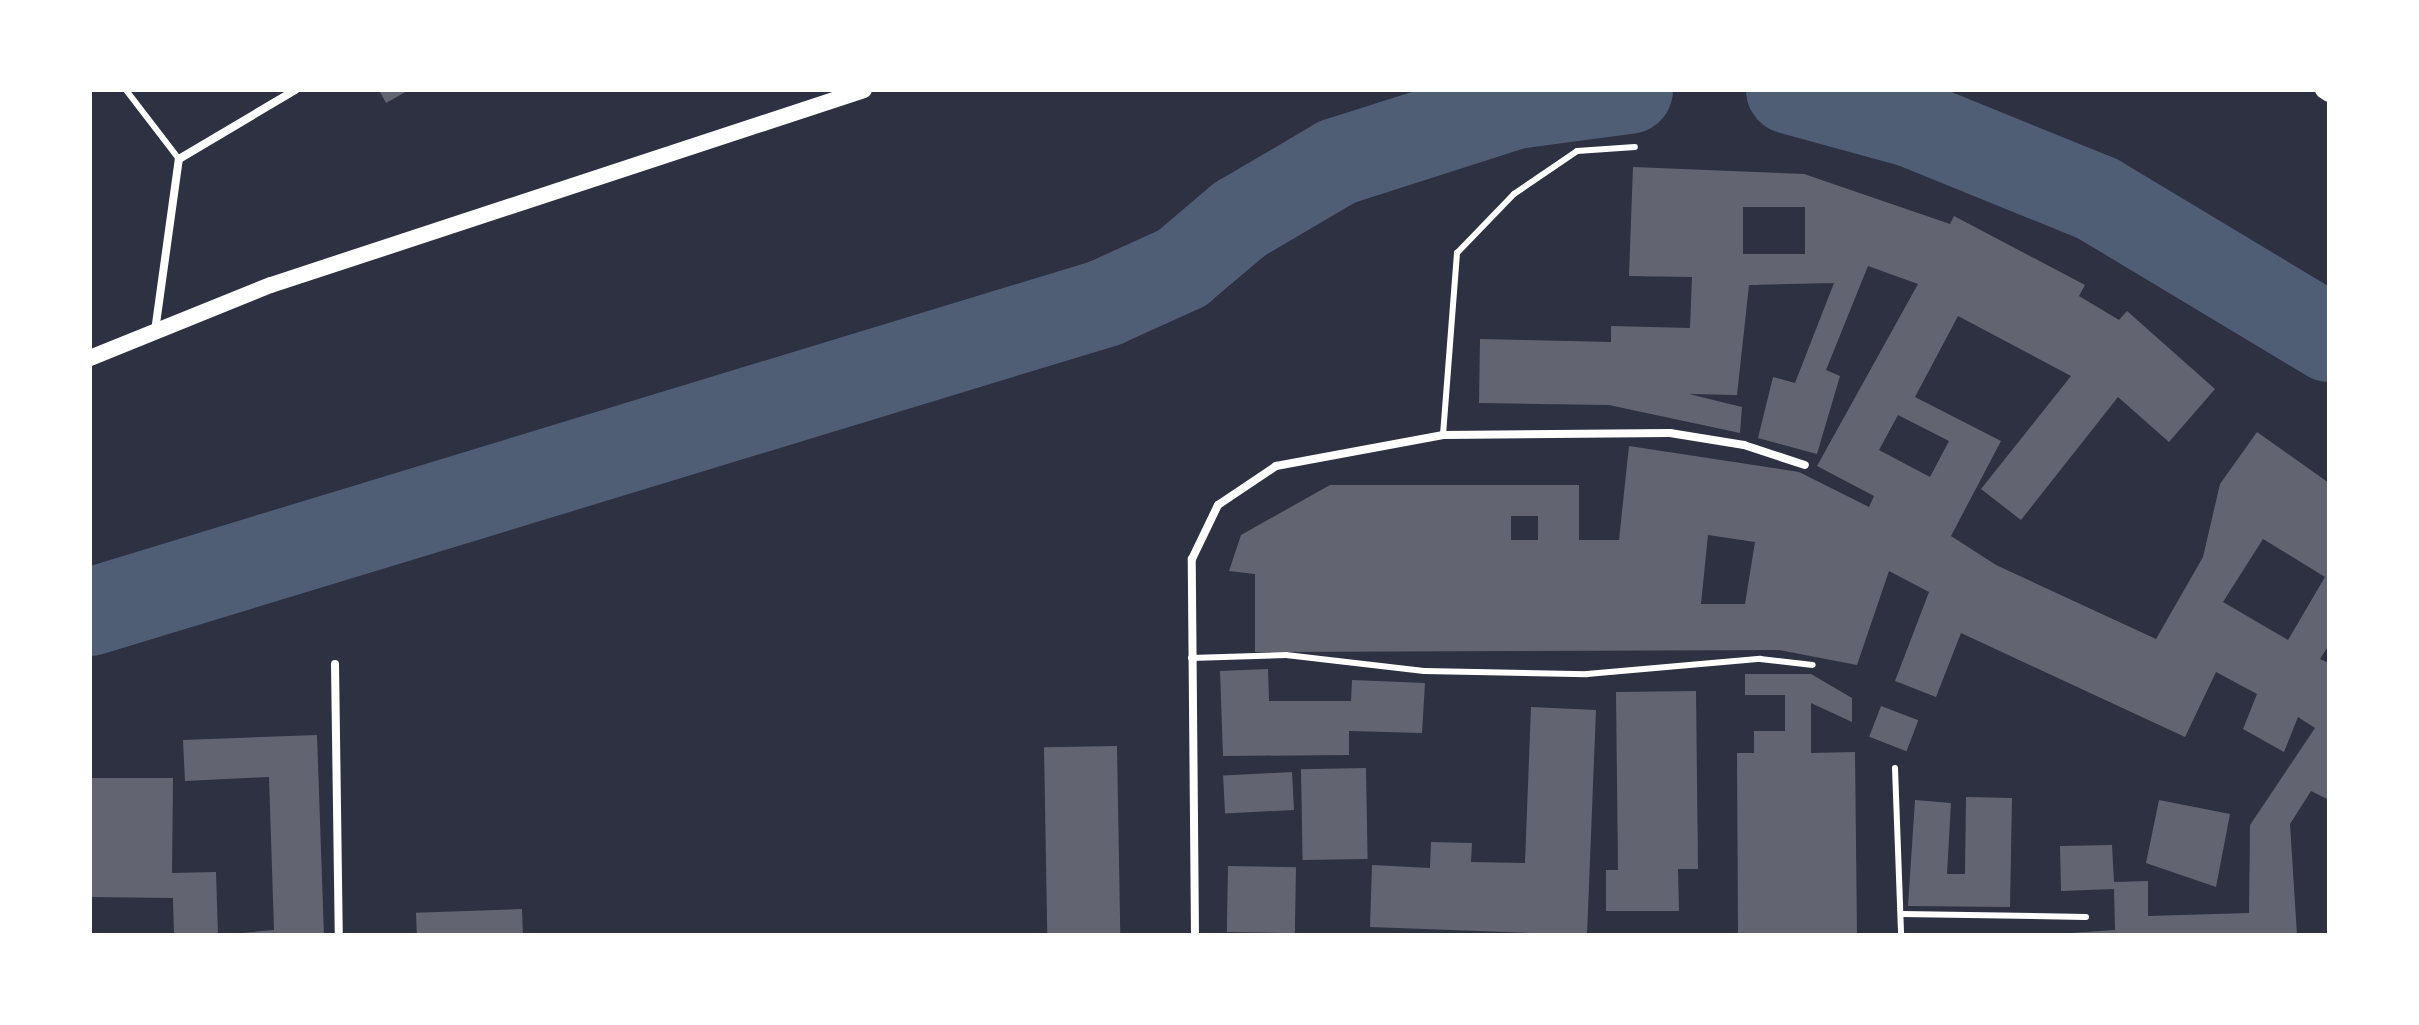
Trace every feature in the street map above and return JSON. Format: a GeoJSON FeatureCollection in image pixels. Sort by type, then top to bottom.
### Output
{"type":"FeatureCollection","features":[{"type":"Feature","properties":{"kind":"main road"},"geometry":{"type":"LineString","coordinates":[[90,358],[271,285],[864,90]]}},
{"type":"Feature","properties":{"kind":"main road"},"geometry":{"type":"LineString","coordinates":[[2323,90],[2329,94]]}},
{"type":"Feature","properties":{"kind":"street"},"geometry":{"type":"LineString","coordinates":[[154,332],[179,159],[295,90]]}},
{"type":"Feature","properties":{"kind":"street"},"geometry":{"type":"LineString","coordinates":[[1195,935],[1192,559],[1218,505],[1276,466],[1443,435],[1670,433],[1744,445],[1805,465]]}},
{"type":"Feature","properties":{"kind":"street"},"geometry":{"type":"LineString","coordinates":[[335,664],[339,935]]}},
{"type":"Feature","properties":{"kind":"lane"},"geometry":{"type":"LineString","coordinates":[[126,90],[179,159]]}},
{"type":"Feature","properties":{"kind":"lane"},"geometry":{"type":"LineString","coordinates":[[1443,435],[1457,253],[1514,194],[1577,151],[1635,147]]}},
{"type":"Feature","properties":{"kind":"lane"},"geometry":{"type":"LineString","coordinates":[[1191,658],[1286,655],[1424,671],[1587,674],[1760,659],[1813,665]]}},
{"type":"Feature","properties":{"kind":"lane"},"geometry":{"type":"LineString","coordinates":[[1895,768],[1901,935]]}},
{"type":"Feature","properties":{"kind":"lane"},"geometry":{"type":"LineString","coordinates":[[1902,914],[2086,917]]}},
{"type":"Feature","properties":{"kind":"building"},"geometry":{"type":"Polygon","coordinates":[[[379,90],[409,90],[386,103],[379,90]]]}},
{"type":"Feature","properties":{"kind":"building"},"geometry":{"type":"Polygon","coordinates":[[[1633,167],[1804,174],[1950,224],[1954,216],[2085,285],[2079,296],[2119,320],[2127,311],[2215,389],[2169,442],[2118,397],[2021,520],[1981,489],[2071,376],[1958,316],[1915,397],[2001,441],[1951,536],[1996,565],[2156,639],[2203,557],[2220,484],[2257,432],[2329,483],[2329,645],[2320,659],[2329,663],[2329,800],[2311,791],[2290,824],[2297,935],[2042,935],[2115,930],[2114,889],[2061,891],[2060,846],[2112,845],[2114,882],[2148,881],[2148,916],[2249,913],[2250,825],[2315,728],[2298,717],[2284,752],[2243,729],[2257,694],[2216,672],[2185,737],[1961,633],[1936,697],[1895,681],[1929,592],[1889,571],[1857,665],[1779,650],[1255,652],[1255,574],[1229,571],[1241,535],[1330,485],[1579,485],[1579,540],[1619,540],[1629,446],[1799,472],[1869,507],[1874,496],[1817,466],[1918,284],[1868,266],[1826,370],[1840,376],[1817,454],[1758,438],[1773,377],[1795,383],[1834,283],[1749,285],[1737,395],[1689,394],[1742,407],[1740,433],[1609,405],[1479,403],[1480,339],[1611,342],[1611,326],[1690,328],[1692,277],[1629,276],[1633,167]],[[1743,207],[1743,254],[1805,254],[1805,207],[1743,207]],[[1898,415],[1879,450],[1930,477],[1949,441],[1898,415]],[[1511,516],[1511,540],[1538,540],[1538,516],[1511,516]],[[1708,535],[1701,604],[1745,604],[1755,542],[1708,535]],[[2263,539],[2223,602],[2288,640],[2325,577],[2263,539]]]}},
{"type":"Feature","properties":{"kind":"building"},"geometry":{"type":"Polygon","coordinates":[[[1268,669],[1269,701],[1351,701],[1352,680],[1425,683],[1422,733],[1349,731],[1349,755],[1223,756],[1220,671],[1268,669]]]}},
{"type":"Feature","properties":{"kind":"building"},"geometry":{"type":"Polygon","coordinates":[[[1745,674],[1811,674],[1852,698],[1852,722],[1811,703],[1811,753],[1855,752],[1857,935],[1738,935],[1737,753],[1754,753],[1754,731],[1785,731],[1785,695],[1745,695],[1745,674]]]}},
{"type":"Feature","properties":{"kind":"building"},"geometry":{"type":"Polygon","coordinates":[[[1696,691],[1698,869],[1678,869],[1679,911],[1606,911],[1606,870],[1618,870],[1616,692],[1696,691]]]}},
{"type":"Feature","properties":{"kind":"building"},"geometry":{"type":"Polygon","coordinates":[[[1881,706],[1918,720],[1907,751],[1869,737],[1881,706]]]}},
{"type":"Feature","properties":{"kind":"building"},"geometry":{"type":"Polygon","coordinates":[[[1531,707],[1596,710],[1587,935],[1370,927],[1372,865],[1430,868],[1431,842],[1472,843],[1471,862],[1525,863],[1531,707]]]}},
{"type":"Feature","properties":{"kind":"building"},"geometry":{"type":"Polygon","coordinates":[[[317,735],[324,935],[220,935],[274,930],[269,777],[185,781],[183,740],[317,735]]]}},
{"type":"Feature","properties":{"kind":"building"},"geometry":{"type":"Polygon","coordinates":[[[1117,746],[1120,935],[1047,935],[1044,747],[1117,746]]]}},
{"type":"Feature","properties":{"kind":"building"},"geometry":{"type":"Polygon","coordinates":[[[1366,768],[1368,859],[1303,860],[1301,769],[1366,768]]]}},
{"type":"Feature","properties":{"kind":"building"},"geometry":{"type":"Polygon","coordinates":[[[1292,772],[1294,810],[1225,814],[1223,776],[1292,772]]]}},
{"type":"Feature","properties":{"kind":"building"},"geometry":{"type":"Polygon","coordinates":[[[90,778],[173,778],[172,873],[216,872],[218,935],[174,935],[173,898],[90,897],[90,778]]]}},
{"type":"Feature","properties":{"kind":"building"},"geometry":{"type":"Polygon","coordinates":[[[1966,797],[2012,798],[2010,907],[1908,906],[1915,800],[1951,803],[1947,874],[1965,874],[1966,797]]]}},
{"type":"Feature","properties":{"kind":"building"},"geometry":{"type":"Polygon","coordinates":[[[2159,800],[2230,814],[2216,887],[2146,863],[2159,800]]]}},
{"type":"Feature","properties":{"kind":"building"},"geometry":{"type":"Polygon","coordinates":[[[1228,866],[1296,867],[1295,933],[1227,932],[1228,866]]]}},
{"type":"Feature","properties":{"kind":"building"},"geometry":{"type":"Polygon","coordinates":[[[522,909],[523,935],[417,935],[416,913],[522,909]]]}},
{"type":"Feature","properties":{"kind":"waterway"},"geometry":{"type":"LineString","coordinates":[[90,612],[1105,303],[1182,268],[1240,219],[1337,162],[1516,105],[1629,90]]}},
{"type":"Feature","properties":{"kind":"waterway"},"geometry":{"type":"LineString","coordinates":[[1790,90],[1911,123],[2098,199],[2329,338]]}}]}
